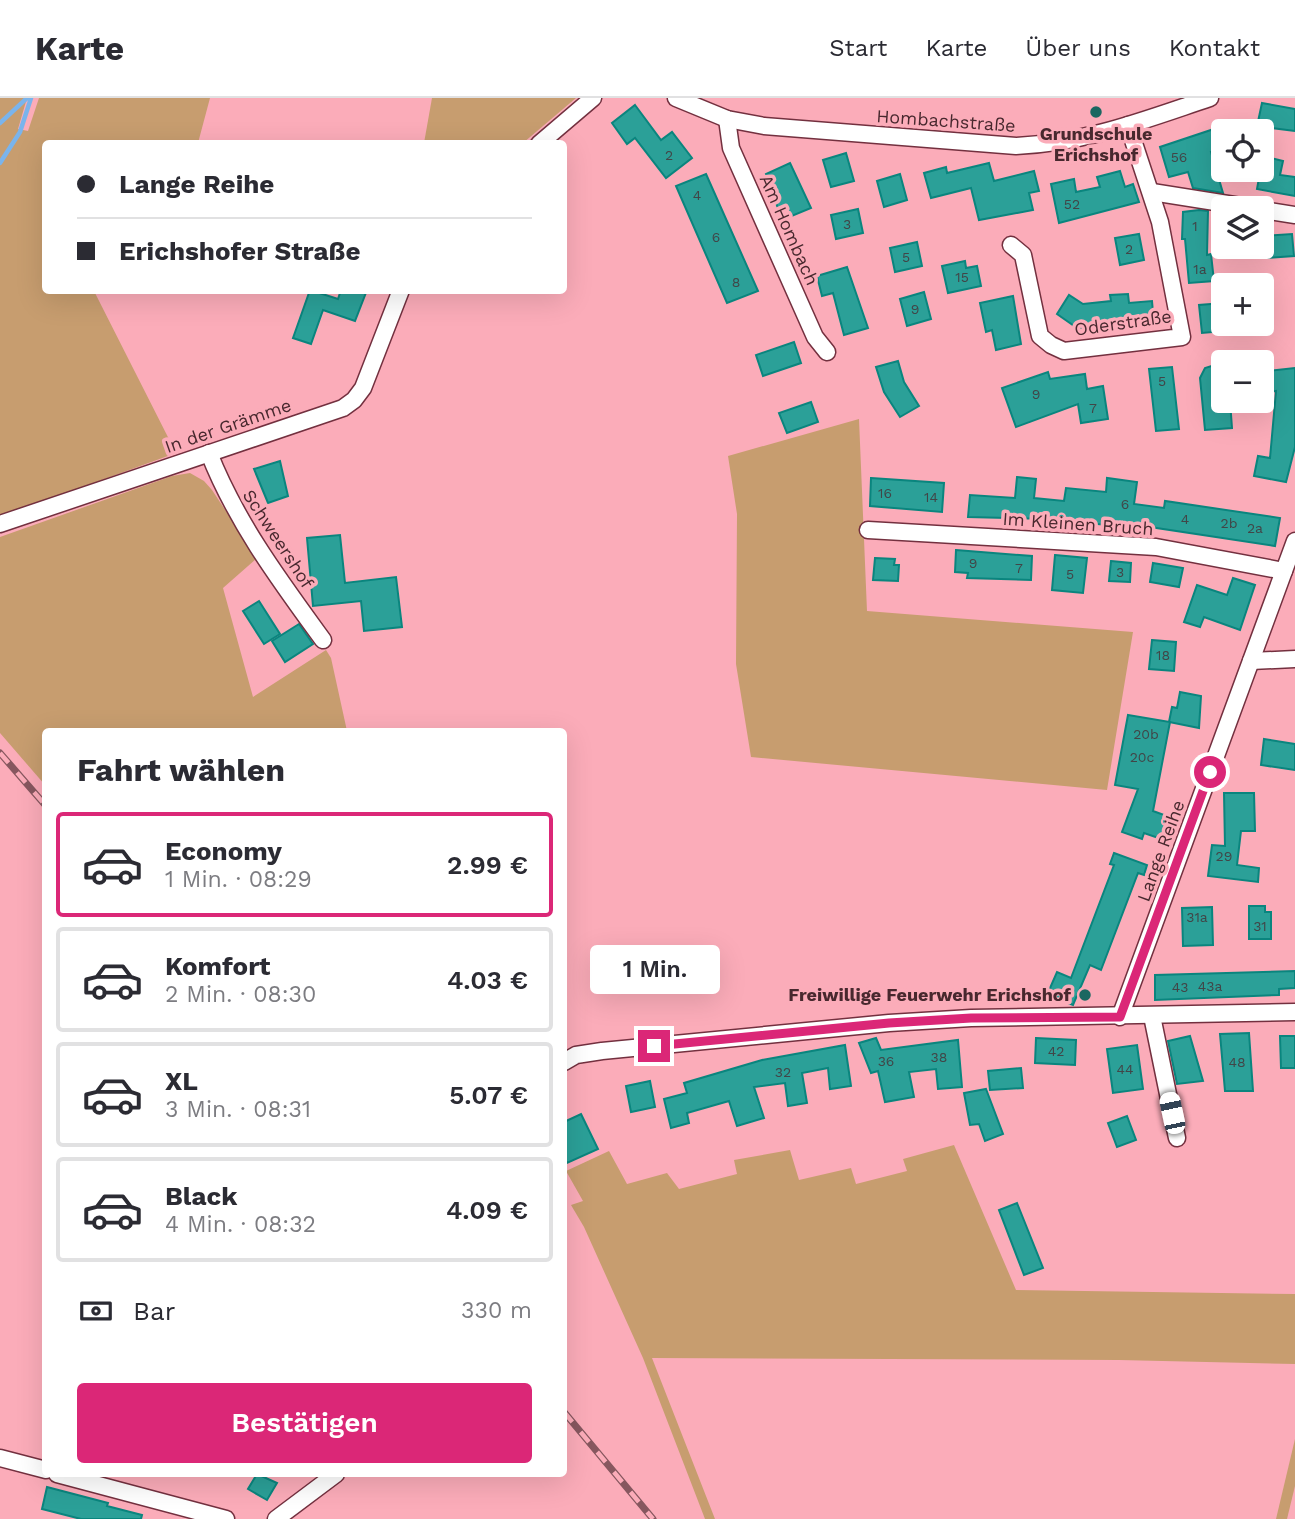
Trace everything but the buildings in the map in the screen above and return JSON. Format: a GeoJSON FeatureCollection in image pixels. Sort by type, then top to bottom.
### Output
{"type":"FeatureCollection","features":[{"type":"Feature","properties":{"kind":"street"},"geometry":{"type":"LineString","coordinates":[[544,140],[593,98]]}},
{"type":"Feature","properties":{"kind":"street","name":"Hombachstraße"},"geometry":{"type":"LineString","coordinates":[[676,98],[727,119],[764,126],[1016,146],[1054,145],[1097,136],[1210,98]]}},
{"type":"Feature","properties":{"kind":"street","name":"Am Hombach"},"geometry":{"type":"LineString","coordinates":[[727,119],[731,148],[816,337],[827,352]]}},
{"type":"Feature","properties":{"kind":"street","name":"Oderstraße"},"geometry":{"type":"LineString","coordinates":[[1011,245],[1023,255],[1041,336],[1051,345],[1064,351],[1182,337],[1152,192],[1128,125]]}},
{"type":"Feature","properties":{"kind":"street"},"geometry":{"type":"LineString","coordinates":[[1152,192],[1211,201]]}},
{"type":"Feature","properties":{"kind":"street"},"geometry":{"type":"LineString","coordinates":[[1274,212],[1295,215]]}},
{"type":"Feature","properties":{"kind":"street","name":"In der Grämme"},"geometry":{"type":"LineString","coordinates":[[0,524],[343,408],[354,400],[368,376],[399,294]]}},
{"type":"Feature","properties":{"kind":"street","name":"Schweershof"},"geometry":{"type":"LineString","coordinates":[[209,453],[223,489],[241,522],[323,640]]}},
{"type":"Feature","properties":{"kind":"street","name":"Im Kleinen Bruch"},"geometry":{"type":"LineString","coordinates":[[868,530],[1156,547],[1284,571]]}},
{"type":"Feature","properties":{"kind":"street","name":"Lange Reihe"},"geometry":{"type":"LineString","coordinates":[[1120,1017],[1295,541]]}},
{"type":"Feature","properties":{"kind":"street"},"geometry":{"type":"LineString","coordinates":[[1251,661],[1295,659]]}},
{"type":"Feature","properties":{"kind":"street"},"geometry":{"type":"LineString","coordinates":[[567,1060],[576,1055],[602,1051],[889,1023],[971,1018],[1295,1012]]}},
{"type":"Feature","properties":{"kind":"street"},"geometry":{"type":"LineString","coordinates":[[1152,1016],[1177,1138]]}},
{"type":"Feature","properties":{"kind":"street"},"geometry":{"type":"LineString","coordinates":[[0,1458],[42,1469]]}},
{"type":"Feature","properties":{"kind":"street"},"geometry":{"type":"LineString","coordinates":[[68,1477],[226,1519]]}},
{"type":"Feature","properties":{"kind":"street"},"geometry":{"type":"LineString","coordinates":[[276,1519],[332,1477]]}},
{"type":"Feature","properties":{"kind":"shaded area"},"geometry":{"type":"Polygon","coordinates":[[[0,98],[27,98],[18,129],[28,131],[39,98],[210,98],[199,140],[42,140],[42,294],[96,294],[176,453],[0,517],[0,98]]]}},
{"type":"Feature","properties":{"kind":"shaded area"},"geometry":{"type":"Polygon","coordinates":[[[432,98],[576,98],[527,140],[425,140],[432,98]]]}},
{"type":"Feature","properties":{"kind":"shaded area"},"geometry":{"type":"Polygon","coordinates":[[[859,419],[867,611],[1133,632],[1107,790],[751,757],[736,664],[737,514],[728,456],[859,419]]]}},
{"type":"Feature","properties":{"kind":"shaded area"},"geometry":{"type":"Polygon","coordinates":[[[190,473],[204,481],[257,558],[223,588],[253,697],[326,650],[331,658],[346,728],[42,728],[42,782],[0,733],[0,537],[172,476],[190,473]]]}},
{"type":"Feature","properties":{"kind":"shaded area"},"geometry":{"type":"Polygon","coordinates":[[[954,1145],[1016,1290],[1295,1294],[1295,1364],[1119,1360],[652,1358],[715,1519],[705,1519],[643,1358],[584,1227],[571,1205],[583,1201],[567,1171],[609,1151],[627,1184],[667,1173],[679,1189],[737,1174],[734,1160],[790,1150],[799,1180],[851,1168],[856,1184],[907,1171],[903,1159],[954,1145]]]}},
{"type":"Feature","properties":{"kind":"shaded area"},"geometry":{"type":"Polygon","coordinates":[[[1295,1439],[1295,1486],[1287,1519],[1276,1519],[1295,1439]]]}},
{"type":"Feature","properties":{"kind":"waterway"},"geometry":{"type":"LineString","coordinates":[[0,123],[27,98]]}},
{"type":"Feature","properties":{"kind":"waterway"},"geometry":{"type":"LineString","coordinates":[[0,163],[20,132],[31,98]]}},
{"type":"Feature","properties":{"kind":"railway"},"geometry":{"type":"LineString","coordinates":[[0,753],[42,801]]}},
{"type":"Feature","properties":{"kind":"railway"},"geometry":{"type":"LineString","coordinates":[[567,1416],[653,1519]]}},
{"type":"Feature","properties":{"kind":"place","name":"Grundschule Erichshof"},"geometry":{"type":"Point","coordinates":[1096,112]}},
{"type":"Feature","properties":{"kind":"place","name":"Freiwillige Feuerwehr Erichshof"},"geometry":{"type":"Point","coordinates":[1085,995]}},
{"type":"Feature","properties":{"kind":"route"},"geometry":{"type":"LineString","coordinates":[[654,1046],[889,1023],[971,1018],[1120,1017],[1210,772]]}}]}
